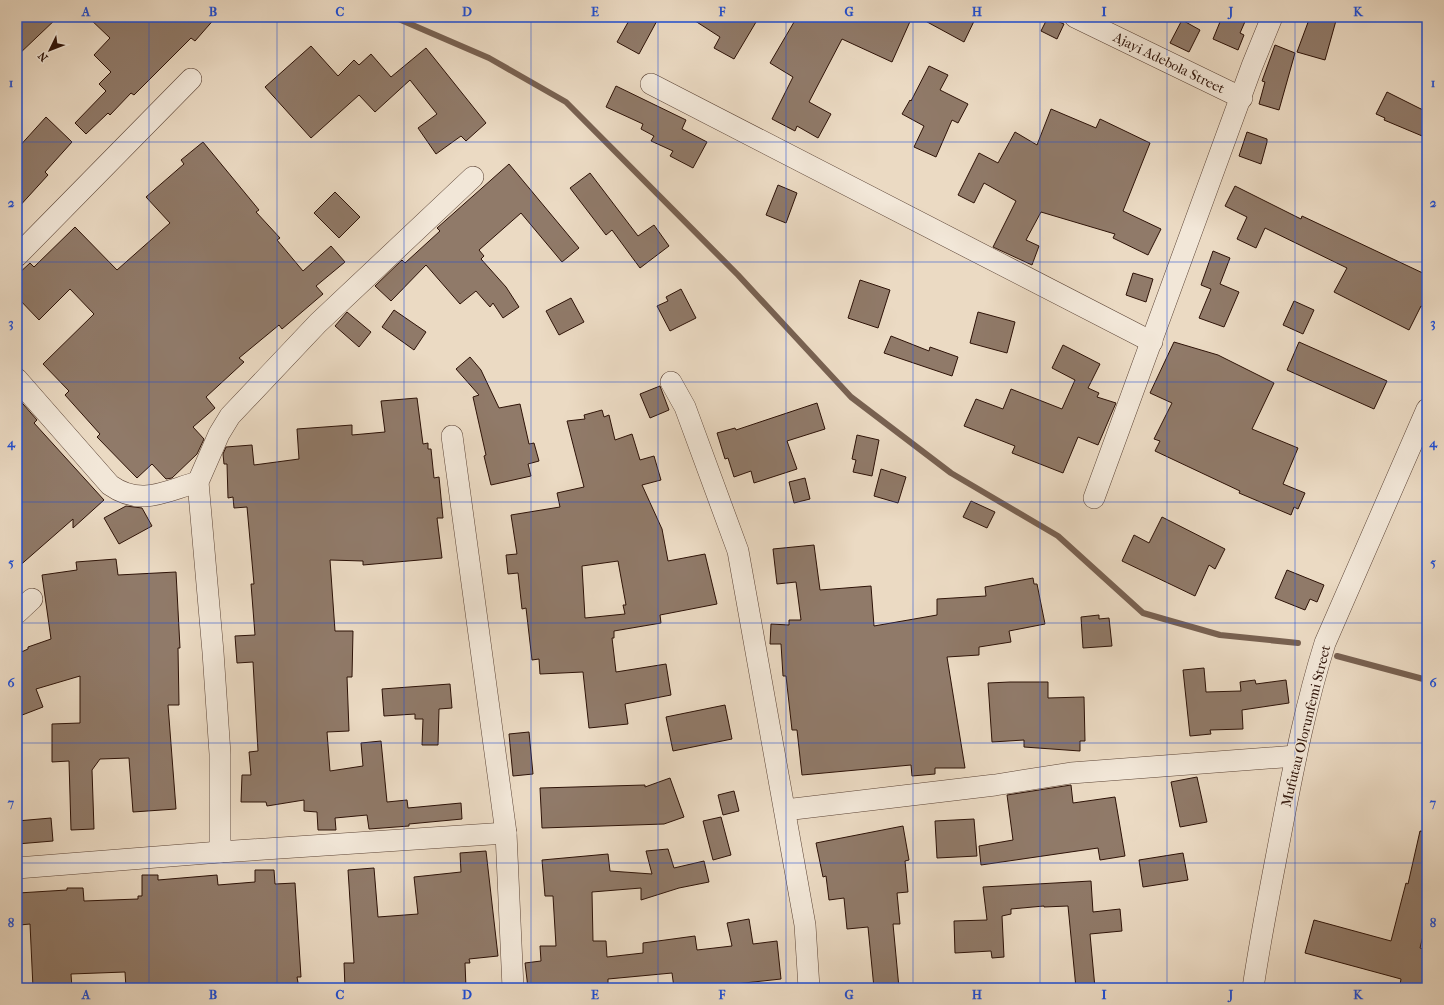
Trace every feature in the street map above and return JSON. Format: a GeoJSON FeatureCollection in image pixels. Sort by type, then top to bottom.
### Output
{"type":"FeatureCollection","features":[{"type":"Feature","properties":{"kind":"street","name":"Ajayi Adebola Street"},"geometry":{"type":"LineString","coordinates":[[1075,17],[1242,98]]}},
{"type":"Feature","properties":{"kind":"street"},"geometry":{"type":"LineString","coordinates":[[1094,498],[1272,17]]}},
{"type":"Feature","properties":{"kind":"street"},"geometry":{"type":"LineString","coordinates":[[17,256],[191,79]]}},
{"type":"Feature","properties":{"kind":"street"},"geometry":{"type":"LineString","coordinates":[[651,84],[1152,342]]}},
{"type":"Feature","properties":{"kind":"street"},"geometry":{"type":"LineString","coordinates":[[220,852],[220,754],[213,652],[198,482],[216,441],[230,416],[318,322],[473,177]]}},
{"type":"Feature","properties":{"kind":"street"},"geometry":{"type":"LineString","coordinates":[[17,379],[110,486],[122,493],[135,498],[148,496],[198,482]]}},
{"type":"Feature","properties":{"kind":"street"},"geometry":{"type":"LineString","coordinates":[[672,382],[685,407],[738,551],[752,622],[767,718],[785,810],[807,939],[809,988]]}},
{"type":"Feature","properties":{"kind":"street","name":"Mufutau Olorunfemi Street"},"geometry":{"type":"LineString","coordinates":[[1253,988],[1260,942],[1296,756],[1325,643],[1427,409]]}},
{"type":"Feature","properties":{"kind":"street"},"geometry":{"type":"LineString","coordinates":[[452,436],[506,833],[513,988]]}},
{"type":"Feature","properties":{"kind":"street"},"geometry":{"type":"LineString","coordinates":[[17,613],[32,599]]}},
{"type":"Feature","properties":{"kind":"street"},"geometry":{"type":"LineString","coordinates":[[785,810],[995,785],[1071,773],[1296,756]]}},
{"type":"Feature","properties":{"kind":"street"},"geometry":{"type":"LineString","coordinates":[[17,868],[220,852],[506,833]]}},
{"type":"Feature","properties":{"kind":"building"},"geometry":{"type":"Polygon","coordinates":[[[17,17],[58,17],[17,56],[17,17]]]}},
{"type":"Feature","properties":{"kind":"building"},"geometry":{"type":"Polygon","coordinates":[[[88,17],[216,17],[195,41],[191,38],[134,95],[131,93],[110,115],[108,113],[86,134],[75,123],[106,91],[99,84],[111,72],[94,55],[110,38],[88,17]]]}},
{"type":"Feature","properties":{"kind":"building"},"geometry":{"type":"Polygon","coordinates":[[[631,17],[659,17],[639,54],[617,42],[631,17]]]}},
{"type":"Feature","properties":{"kind":"building"},"geometry":{"type":"Polygon","coordinates":[[[689,17],[759,17],[734,59],[714,48],[720,37],[689,17]]]}},
{"type":"Feature","properties":{"kind":"building"},"geometry":{"type":"Polygon","coordinates":[[[797,17],[912,17],[892,62],[842,39],[809,102],[831,114],[818,138],[797,126],[795,131],[772,119],[793,77],[770,63],[797,17]]]}},
{"type":"Feature","properties":{"kind":"building"},"geometry":{"type":"Polygon","coordinates":[[[918,17],[976,17],[964,42],[918,17]]]}},
{"type":"Feature","properties":{"kind":"building"},"geometry":{"type":"Polygon","coordinates":[[[1048,17],[1064,24],[1057,39],[1041,31],[1048,17]]]}},
{"type":"Feature","properties":{"kind":"building"},"geometry":{"type":"Polygon","coordinates":[[[1222,17],[1247,17],[1240,33],[1244,35],[1238,50],[1213,39],[1222,17]]]}},
{"type":"Feature","properties":{"kind":"building"},"geometry":{"type":"Polygon","coordinates":[[[1310,17],[1337,17],[1325,60],[1297,52],[1310,17]]]}},
{"type":"Feature","properties":{"kind":"building"},"geometry":{"type":"Polygon","coordinates":[[[1182,20],[1200,30],[1189,52],[1170,43],[1182,20]]]}},
{"type":"Feature","properties":{"kind":"building"},"geometry":{"type":"Polygon","coordinates":[[[1275,45],[1295,53],[1279,110],[1259,104],[1265,82],[1262,81],[1275,45]]]}},
{"type":"Feature","properties":{"kind":"building"},"geometry":{"type":"Polygon","coordinates":[[[311,46],[338,76],[354,60],[359,65],[371,54],[391,77],[426,48],[486,123],[466,141],[461,136],[436,154],[418,128],[437,114],[410,80],[375,112],[359,95],[311,138],[265,87],[311,46]]]}},
{"type":"Feature","properties":{"kind":"building"},"geometry":{"type":"Polygon","coordinates":[[[929,66],[948,75],[940,90],[968,104],[958,123],[952,120],[936,157],[914,147],[924,126],[902,114],[910,100],[911,101],[929,66]]]}},
{"type":"Feature","properties":{"kind":"building"},"geometry":{"type":"Polygon","coordinates":[[[616,86],[686,120],[682,129],[707,142],[693,168],[670,156],[673,151],[651,141],[654,136],[641,129],[643,124],[606,107],[616,86]]]}},
{"type":"Feature","properties":{"kind":"building"},"geometry":{"type":"Polygon","coordinates":[[[1387,92],[1427,112],[1427,138],[1384,120],[1385,118],[1376,114],[1387,92]]]}},
{"type":"Feature","properties":{"kind":"building"},"geometry":{"type":"Polygon","coordinates":[[[1051,109],[1096,128],[1100,119],[1150,143],[1123,211],[1161,229],[1148,255],[1113,238],[1115,234],[1041,212],[1026,240],[1039,246],[1032,265],[993,247],[1016,201],[984,183],[974,203],[958,195],[979,153],[998,163],[1015,132],[1037,145],[1051,109]]]}},
{"type":"Feature","properties":{"kind":"building"},"geometry":{"type":"Polygon","coordinates":[[[46,117],[72,142],[45,172],[48,175],[17,209],[17,149],[46,117]]]}},
{"type":"Feature","properties":{"kind":"building"},"geometry":{"type":"Polygon","coordinates":[[[1247,132],[1267,139],[1261,164],[1239,156],[1247,132]]]}},
{"type":"Feature","properties":{"kind":"building"},"geometry":{"type":"Polygon","coordinates":[[[203,142],[259,210],[256,212],[280,238],[277,240],[303,271],[331,246],[345,262],[316,286],[323,294],[282,329],[279,325],[239,358],[244,362],[206,397],[215,408],[193,427],[204,439],[197,454],[172,478],[166,479],[152,464],[137,478],[97,437],[100,434],[65,395],[69,391],[43,364],[94,314],[70,289],[39,320],[17,297],[17,275],[30,263],[34,267],[75,227],[117,270],[170,223],[146,197],[184,164],[181,160],[203,142]]]}},
{"type":"Feature","properties":{"kind":"building"},"geometry":{"type":"Polygon","coordinates":[[[509,164],[579,248],[562,262],[521,213],[479,250],[484,256],[481,259],[506,287],[519,307],[503,318],[493,303],[490,307],[476,291],[460,304],[426,265],[391,301],[375,286],[402,260],[405,263],[440,231],[437,228],[509,164]]]}},
{"type":"Feature","properties":{"kind":"building"},"geometry":{"type":"Polygon","coordinates":[[[590,173],[638,236],[654,225],[669,246],[640,268],[612,230],[606,235],[570,188],[590,173]]]}},
{"type":"Feature","properties":{"kind":"building"},"geometry":{"type":"Polygon","coordinates":[[[778,185],[797,193],[786,223],[766,215],[778,185]]]}},
{"type":"Feature","properties":{"kind":"building"},"geometry":{"type":"Polygon","coordinates":[[[1235,186],[1301,219],[1302,216],[1427,275],[1427,308],[1421,306],[1409,330],[1334,292],[1347,268],[1265,228],[1256,248],[1237,239],[1247,217],[1225,206],[1235,186]]]}},
{"type":"Feature","properties":{"kind":"building"},"geometry":{"type":"Polygon","coordinates":[[[335,192],[360,217],[339,238],[314,213],[335,192]]]}},
{"type":"Feature","properties":{"kind":"building"},"geometry":{"type":"Polygon","coordinates":[[[1213,251],[1230,258],[1220,284],[1239,292],[1224,327],[1199,318],[1211,289],[1201,285],[1213,251]]]}},
{"type":"Feature","properties":{"kind":"building"},"geometry":{"type":"Polygon","coordinates":[[[1133,273],[1153,279],[1146,302],[1126,295],[1133,273]]]}},
{"type":"Feature","properties":{"kind":"building"},"geometry":{"type":"Polygon","coordinates":[[[860,280],[890,290],[878,328],[848,318],[860,280]]]}},
{"type":"Feature","properties":{"kind":"building"},"geometry":{"type":"Polygon","coordinates":[[[681,289],[696,318],[670,331],[657,306],[668,301],[666,297],[681,289]]]}},
{"type":"Feature","properties":{"kind":"building"},"geometry":{"type":"Polygon","coordinates":[[[571,298],[584,322],[559,335],[546,311],[571,298]]]}},
{"type":"Feature","properties":{"kind":"building"},"geometry":{"type":"Polygon","coordinates":[[[1294,301],[1314,310],[1303,334],[1283,325],[1294,301]]]}},
{"type":"Feature","properties":{"kind":"building"},"geometry":{"type":"Polygon","coordinates":[[[394,310],[426,332],[414,350],[382,327],[394,310]]]}},
{"type":"Feature","properties":{"kind":"building"},"geometry":{"type":"Polygon","coordinates":[[[347,312],[371,332],[359,347],[335,326],[347,312]]]}},
{"type":"Feature","properties":{"kind":"building"},"geometry":{"type":"Polygon","coordinates":[[[978,312],[1015,322],[1007,353],[970,343],[978,312]]]}},
{"type":"Feature","properties":{"kind":"building"},"geometry":{"type":"Polygon","coordinates":[[[891,336],[929,351],[930,347],[958,357],[952,376],[884,353],[891,336]]]}},
{"type":"Feature","properties":{"kind":"building"},"geometry":{"type":"Polygon","coordinates":[[[1174,342],[1218,355],[1274,383],[1252,429],[1298,448],[1283,484],[1305,493],[1298,509],[1294,507],[1291,515],[1239,493],[1240,491],[1155,451],[1160,441],[1154,439],[1172,403],[1150,393],[1174,342]]]}},
{"type":"Feature","properties":{"kind":"building"},"geometry":{"type":"Polygon","coordinates":[[[1299,342],[1387,381],[1374,409],[1287,370],[1299,342]]]}},
{"type":"Feature","properties":{"kind":"building"},"geometry":{"type":"Polygon","coordinates":[[[1063,345],[1100,364],[1088,388],[1099,393],[1097,397],[1116,403],[1098,445],[1078,437],[1063,473],[1012,453],[1015,446],[964,426],[976,399],[1003,409],[1011,389],[1062,409],[1075,380],[1052,368],[1063,345]]]}},
{"type":"Feature","properties":{"kind":"building"},"geometry":{"type":"Polygon","coordinates":[[[470,357],[481,370],[499,408],[520,404],[529,444],[534,443],[539,461],[528,464],[531,476],[491,485],[473,397],[479,395],[456,369],[470,357]]]}},
{"type":"Feature","properties":{"kind":"building"},"geometry":{"type":"Polygon","coordinates":[[[660,386],[669,410],[650,418],[640,394],[660,386]]]}},
{"type":"Feature","properties":{"kind":"building"},"geometry":{"type":"Polygon","coordinates":[[[17,397],[37,420],[34,423],[104,500],[73,528],[73,519],[17,568],[17,397]]]}},
{"type":"Feature","properties":{"kind":"building"},"geometry":{"type":"Polygon","coordinates":[[[417,398],[423,444],[428,443],[428,449],[431,449],[434,478],[439,477],[443,518],[437,518],[442,558],[363,565],[363,561],[330,560],[335,631],[353,631],[352,677],[347,677],[349,731],[327,732],[330,771],[363,766],[361,743],[381,741],[387,802],[407,800],[408,808],[461,803],[462,819],[409,824],[409,826],[369,829],[367,815],[335,818],[336,830],[318,830],[317,812],[304,811],[304,800],[267,806],[266,802],[241,802],[242,775],[251,775],[249,752],[258,751],[253,662],[237,663],[235,636],[255,635],[251,584],[254,584],[247,507],[234,508],[233,497],[228,498],[227,464],[224,464],[223,454],[226,447],[252,445],[254,465],[299,459],[297,429],[352,425],[352,435],[385,432],[381,401],[417,398]]]}},
{"type":"Feature","properties":{"kind":"building"},"geometry":{"type":"Polygon","coordinates":[[[817,403],[825,429],[787,441],[797,469],[754,483],[751,471],[734,477],[728,458],[725,459],[717,433],[735,428],[736,430],[817,403]]]}},
{"type":"Feature","properties":{"kind":"building"},"geometry":{"type":"Polygon","coordinates":[[[602,410],[604,417],[609,415],[615,440],[632,434],[640,460],[654,456],[661,480],[642,485],[662,529],[668,561],[705,554],[717,604],[660,615],[661,623],[614,631],[614,638],[612,638],[616,672],[666,664],[671,695],[625,704],[628,724],[589,728],[583,672],[540,674],[539,659],[532,660],[526,608],[522,609],[518,573],[508,574],[506,555],[517,554],[511,515],[560,507],[557,493],[584,487],[567,421],[585,419],[584,415],[602,410]],[[618,561],[582,566],[585,618],[625,614],[623,605],[626,605],[618,561]]]}},
{"type":"Feature","properties":{"kind":"building"},"geometry":{"type":"Polygon","coordinates":[[[857,435],[879,440],[872,476],[853,472],[856,460],[852,459],[857,435]]]}},
{"type":"Feature","properties":{"kind":"building"},"geometry":{"type":"Polygon","coordinates":[[[881,469],[906,477],[898,503],[874,496],[881,469]]]}},
{"type":"Feature","properties":{"kind":"building"},"geometry":{"type":"Polygon","coordinates":[[[805,478],[810,499],[794,503],[789,482],[805,478]]]}},
{"type":"Feature","properties":{"kind":"building"},"geometry":{"type":"Polygon","coordinates":[[[971,501],[995,512],[987,528],[963,517],[971,501]]]}},
{"type":"Feature","properties":{"kind":"building"},"geometry":{"type":"Polygon","coordinates":[[[126,506],[142,508],[152,526],[119,544],[104,518],[126,506]]]}},
{"type":"Feature","properties":{"kind":"building"},"geometry":{"type":"Polygon","coordinates":[[[1162,517],[1225,549],[1215,569],[1209,565],[1195,596],[1122,561],[1134,535],[1149,543],[1162,517]]]}},
{"type":"Feature","properties":{"kind":"building"},"geometry":{"type":"Polygon","coordinates":[[[814,545],[820,590],[871,586],[874,626],[937,615],[937,599],[986,596],[985,587],[1033,578],[1034,584],[1037,584],[1045,624],[1009,631],[1011,642],[979,647],[979,655],[947,657],[965,768],[935,768],[935,774],[912,776],[911,765],[802,775],[797,730],[792,730],[786,676],[783,676],[781,644],[770,644],[771,624],[789,625],[789,620],[801,620],[796,582],[777,584],[773,549],[814,545]]]}},
{"type":"Feature","properties":{"kind":"building"},"geometry":{"type":"Polygon","coordinates":[[[116,559],[118,575],[176,572],[180,648],[178,648],[179,705],[168,705],[176,809],[133,812],[129,758],[100,759],[92,770],[94,829],[71,830],[69,761],[52,762],[52,724],[80,723],[80,676],[36,689],[43,707],[17,717],[17,654],[28,649],[28,647],[51,639],[42,575],[77,570],[76,562],[116,559]]]}},
{"type":"Feature","properties":{"kind":"building"},"geometry":{"type":"Polygon","coordinates":[[[1287,570],[1324,585],[1317,602],[1310,599],[1305,610],[1275,598],[1287,570]]]}},
{"type":"Feature","properties":{"kind":"building"},"geometry":{"type":"Polygon","coordinates":[[[1099,615],[1099,619],[1109,618],[1112,646],[1083,648],[1081,617],[1099,615]]]}},
{"type":"Feature","properties":{"kind":"building"},"geometry":{"type":"Polygon","coordinates":[[[1204,668],[1206,692],[1241,691],[1240,682],[1255,680],[1256,684],[1286,680],[1289,703],[1242,710],[1243,729],[1210,730],[1211,734],[1190,736],[1183,670],[1204,668]]]}},
{"type":"Feature","properties":{"kind":"building"},"geometry":{"type":"Polygon","coordinates":[[[1048,682],[1048,698],[1084,697],[1085,741],[1080,741],[1080,751],[1024,747],[1024,740],[992,742],[988,683],[1048,682]]]}},
{"type":"Feature","properties":{"kind":"building"},"geometry":{"type":"Polygon","coordinates":[[[450,684],[452,708],[439,709],[438,745],[422,745],[423,719],[415,719],[415,714],[384,716],[382,689],[450,684]]]}},
{"type":"Feature","properties":{"kind":"building"},"geometry":{"type":"Polygon","coordinates":[[[725,705],[732,739],[673,751],[666,717],[725,705]]]}},
{"type":"Feature","properties":{"kind":"building"},"geometry":{"type":"Polygon","coordinates":[[[529,732],[533,774],[513,776],[509,734],[529,732]]]}},
{"type":"Feature","properties":{"kind":"building"},"geometry":{"type":"Polygon","coordinates":[[[1197,777],[1207,822],[1180,827],[1171,782],[1197,777]]]}},
{"type":"Feature","properties":{"kind":"building"},"geometry":{"type":"Polygon","coordinates":[[[670,778],[684,817],[664,824],[542,828],[540,788],[645,785],[645,787],[670,778]]]}},
{"type":"Feature","properties":{"kind":"building"},"geometry":{"type":"Polygon","coordinates":[[[1071,785],[1073,803],[1115,797],[1125,856],[1100,860],[1098,848],[981,865],[979,846],[1013,840],[1007,795],[1071,785]]]}},
{"type":"Feature","properties":{"kind":"building"},"geometry":{"type":"Polygon","coordinates":[[[734,791],[739,811],[723,815],[718,795],[734,791]]]}},
{"type":"Feature","properties":{"kind":"building"},"geometry":{"type":"Polygon","coordinates":[[[721,817],[731,855],[713,860],[703,821],[721,817]]]}},
{"type":"Feature","properties":{"kind":"building"},"geometry":{"type":"Polygon","coordinates":[[[51,818],[53,841],[17,844],[17,821],[51,818]]]}},
{"type":"Feature","properties":{"kind":"building"},"geometry":{"type":"Polygon","coordinates":[[[974,819],[977,856],[937,858],[935,821],[974,819]]]}},
{"type":"Feature","properties":{"kind":"building"},"geometry":{"type":"Polygon","coordinates":[[[903,826],[909,860],[905,861],[908,892],[897,893],[900,924],[893,924],[899,988],[874,988],[868,927],[847,929],[844,898],[829,900],[826,876],[823,877],[816,843],[903,826]]]}},
{"type":"Feature","properties":{"kind":"building"},"geometry":{"type":"Polygon","coordinates":[[[1420,831],[1427,832],[1427,920],[1420,948],[1427,950],[1427,988],[1411,988],[1400,985],[1401,979],[1305,953],[1314,920],[1391,941],[1406,883],[1408,884],[1420,831]]]}},
{"type":"Feature","properties":{"kind":"building"},"geometry":{"type":"Polygon","coordinates":[[[668,849],[674,868],[704,861],[709,882],[679,888],[641,900],[641,888],[592,892],[593,941],[606,941],[607,957],[643,953],[643,943],[695,936],[697,950],[732,946],[727,923],[749,919],[753,944],[777,941],[781,979],[726,985],[726,988],[674,988],[672,973],[608,979],[608,988],[528,988],[525,963],[541,961],[540,946],[556,946],[553,896],[545,896],[542,860],[608,854],[610,871],[652,874],[646,851],[668,849]]]}},
{"type":"Feature","properties":{"kind":"building"},"geometry":{"type":"Polygon","coordinates":[[[486,851],[498,956],[469,959],[470,963],[465,963],[466,988],[424,988],[424,986],[345,988],[344,963],[354,963],[348,870],[374,868],[378,917],[418,914],[414,877],[461,872],[460,853],[486,851]]]}},
{"type":"Feature","properties":{"kind":"building"},"geometry":{"type":"Polygon","coordinates":[[[1183,853],[1188,880],[1143,887],[1139,860],[1183,853]]]}},
{"type":"Feature","properties":{"kind":"building"},"geometry":{"type":"Polygon","coordinates":[[[255,870],[274,870],[275,884],[295,883],[301,977],[297,977],[299,988],[126,988],[125,972],[71,974],[72,988],[33,988],[30,924],[20,925],[18,893],[67,890],[67,888],[83,888],[84,901],[138,899],[138,896],[142,896],[142,875],[158,875],[158,880],[217,875],[218,885],[255,882],[255,870]]]}},
{"type":"Feature","properties":{"kind":"building"},"geometry":{"type":"Polygon","coordinates":[[[1091,881],[1093,912],[1120,909],[1122,931],[1090,934],[1095,988],[1076,988],[1068,906],[1044,906],[1011,909],[1011,914],[1002,916],[1004,957],[992,958],[991,951],[955,953],[954,921],[987,920],[983,887],[1091,881]]]}},
{"type":"Feature","properties":{"kind":"waterway"},"geometry":{"type":"LineString","coordinates":[[394,17],[489,58],[566,102],[738,275],[851,397],[951,473],[1058,536],[1143,613],[1220,635],[1298,643]]}},
{"type":"Feature","properties":{"kind":"waterway"},"geometry":{"type":"LineString","coordinates":[[1337,656],[1427,680]]}}]}
